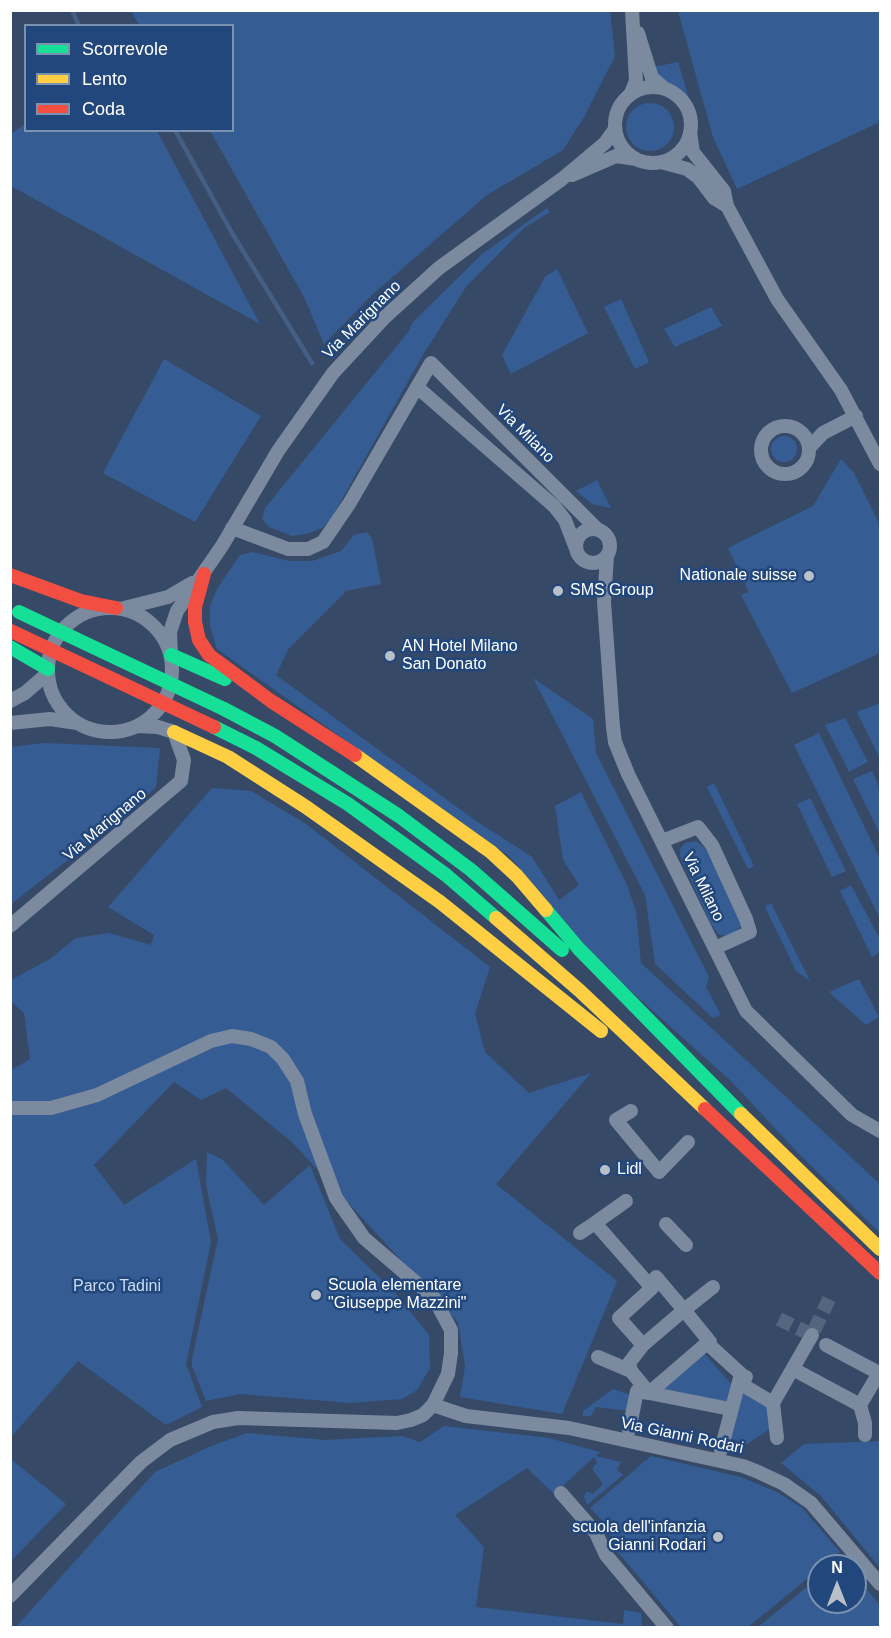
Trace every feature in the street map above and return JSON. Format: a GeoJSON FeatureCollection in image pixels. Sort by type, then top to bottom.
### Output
{"type":"FeatureCollection","features":[{"type":"Feature","properties":{"kind":"highway"},"geometry":{"type":"LineString","coordinates":[[204,574],[195,607],[199,640],[209,655],[271,701],[374,767],[491,852],[517,876],[565,934],[683,1057],[880,1250]]}},
{"type":"Feature","properties":{"kind":"highway"},"geometry":{"type":"LineString","coordinates":[[10,575],[81,601],[116,608]]}},
{"type":"Feature","properties":{"kind":"highway"},"geometry":{"type":"LineString","coordinates":[[15,610],[224,709],[275,736],[399,816],[439,845],[525,917],[683,1057]]}},
{"type":"Feature","properties":{"kind":"highway"},"geometry":{"type":"LineString","coordinates":[[11,631],[256,748],[348,804],[446,875],[580,991],[880,1273]]}},
{"type":"Feature","properties":{"kind":"highway"},"geometry":{"type":"LineString","coordinates":[[10,647],[33,657],[48,671]]}},
{"type":"Feature","properties":{"kind":"highway"},"geometry":{"type":"LineString","coordinates":[[171,655],[271,701]]}},
{"type":"Feature","properties":{"kind":"highway"},"geometry":{"type":"LineString","coordinates":[[174,732],[228,757],[272,783],[440,902],[531,972],[760,1162]]}},
{"type":"Feature","properties":{"kind":"street"},"geometry":{"type":"LineString","coordinates":[[632,14],[652,78],[677,95],[686,105],[690,116],[693,152],[724,191],[727,206],[788,318],[841,390],[880,464]]}},
{"type":"Feature","properties":{"kind":"street"},"geometry":{"type":"LineString","coordinates":[[632,14],[636,81],[631,93],[618,108],[615,129],[623,148],[636,159],[678,165],[693,173],[714,198],[727,206]]}},
{"type":"Feature","properties":{"kind":"street"},"geometry":{"type":"LineString","coordinates":[[631,93],[649,87],[664,88]]}},
{"type":"Feature","properties":{"kind":"street","name":"Via Marignano"},"geometry":{"type":"LineString","coordinates":[[171,655],[170,636],[174,617],[204,574],[278,451],[333,373],[439,268],[562,179],[605,143],[615,129]]}},
{"type":"Feature","properties":{"kind":"street"},"geometry":{"type":"LineString","coordinates":[[660,162],[680,152],[690,132]]}},
{"type":"Feature","properties":{"kind":"street","name":"Via Marignano"},"geometry":{"type":"LineString","coordinates":[[562,179],[614,157],[636,159]]}},
{"type":"Feature","properties":{"kind":"street","name":"Via Milano"},"geometry":{"type":"LineString","coordinates":[[607,556],[610,548],[608,538],[430,363],[417,387],[554,506],[565,520],[578,554],[587,562],[597,580],[604,602],[615,742],[628,774],[746,1011],[852,1115],[880,1131]]}},
{"type":"Feature","properties":{"kind":"street"},"geometry":{"type":"LineString","coordinates":[[232,528],[288,549],[308,549],[323,542],[349,504],[417,387]]}},
{"type":"Feature","properties":{"kind":"street"},"geometry":{"type":"LineString","coordinates":[[833,426],[795,428],[781,426],[769,432],[761,450],[764,462],[780,474],[796,471],[806,462],[815,440],[833,426],[856,416]]}},
{"type":"Feature","properties":{"kind":"street"},"geometry":{"type":"LineString","coordinates":[[795,428],[802,432],[810,448]]}},
{"type":"Feature","properties":{"kind":"street"},"geometry":{"type":"LineString","coordinates":[[575,546],[581,533],[597,529]]}},
{"type":"Feature","properties":{"kind":"street"},"geometry":{"type":"LineString","coordinates":[[587,562],[599,562],[607,556]]}},
{"type":"Feature","properties":{"kind":"street"},"geometry":{"type":"LineString","coordinates":[[604,602],[607,556]]}},
{"type":"Feature","properties":{"kind":"street","name":"Via Marignano"},"geometry":{"type":"LineString","coordinates":[[116,608],[142,606],[168,597],[204,574]]}},
{"type":"Feature","properties":{"kind":"street"},"geometry":{"type":"LineString","coordinates":[[81,725],[59,705],[52,692],[48,671],[53,644],[67,625],[89,611],[116,608],[137,614],[152,624],[164,638],[171,655],[172,676],[167,696],[151,717],[136,726]]}},
{"type":"Feature","properties":{"kind":"street"},"geometry":{"type":"LineString","coordinates":[[10,701],[25,693],[48,671]]}},
{"type":"Feature","properties":{"kind":"street"},"geometry":{"type":"LineString","coordinates":[[10,723],[51,719],[106,732],[136,726],[153,726],[174,732]]}},
{"type":"Feature","properties":{"kind":"street","name":"Via Marignano"},"geometry":{"type":"LineString","coordinates":[[10,926],[178,784],[183,777],[184,760],[174,732]]}},
{"type":"Feature","properties":{"kind":"street","name":"Via Milano"},"geometry":{"type":"LineString","coordinates":[[662,841],[698,827],[712,845],[746,918],[750,932],[715,948]]}},
{"type":"Feature","properties":{"kind":"street"},"geometry":{"type":"LineString","coordinates":[[10,1108],[51,1108],[97,1095],[200,1046],[232,1036],[252,1039],[271,1047],[283,1059],[297,1081],[318,1151],[341,1206],[364,1238],[434,1298],[446,1316],[451,1330],[452,1353],[448,1374],[433,1405],[423,1415],[398,1423],[238,1418],[213,1422],[179,1435],[156,1448],[141,1462],[10,1596]]}},
{"type":"Feature","properties":{"kind":"street"},"geometry":{"type":"LineString","coordinates":[[631,1111],[616,1120],[654,1175],[688,1142]]}},
{"type":"Feature","properties":{"kind":"street"},"geometry":{"type":"LineString","coordinates":[[580,1233],[626,1201]]}},
{"type":"Feature","properties":{"kind":"street"},"geometry":{"type":"LineString","coordinates":[[595,1224],[684,1311],[710,1342],[649,1393]]}},
{"type":"Feature","properties":{"kind":"street"},"geometry":{"type":"LineString","coordinates":[[666,1224],[686,1245]]}},
{"type":"Feature","properties":{"kind":"street"},"geometry":{"type":"LineString","coordinates":[[643,1345],[619,1318],[656,1283]]}},
{"type":"Feature","properties":{"kind":"street"},"geometry":{"type":"LineString","coordinates":[[649,1393],[631,1371],[629,1363],[643,1345],[713,1287]]}},
{"type":"Feature","properties":{"kind":"street"},"geometry":{"type":"LineString","coordinates":[[777,1438],[773,1403],[812,1335]]}},
{"type":"Feature","properties":{"kind":"street"},"geometry":{"type":"LineString","coordinates":[[707,1343],[747,1378],[741,1384],[773,1403]]}},
{"type":"Feature","properties":{"kind":"street"},"geometry":{"type":"LineString","coordinates":[[826,1345],[879,1373],[860,1405],[865,1423],[865,1435]]}},
{"type":"Feature","properties":{"kind":"street"},"geometry":{"type":"LineString","coordinates":[[598,1357],[631,1371]]}},
{"type":"Feature","properties":{"kind":"street"},"geometry":{"type":"LineString","coordinates":[[793,1369],[860,1405]]}},
{"type":"Feature","properties":{"kind":"street"},"geometry":{"type":"LineString","coordinates":[[721,1450],[741,1374]]}},
{"type":"Feature","properties":{"kind":"street"},"geometry":{"type":"LineString","coordinates":[[629,1430],[637,1391],[730,1409]]}},
{"type":"Feature","properties":{"kind":"street","name":"Via Gianni Rodari"},"geometry":{"type":"LineString","coordinates":[[433,1405],[466,1416],[569,1428],[756,1471],[784,1485],[811,1503],[880,1584]]}},
{"type":"Feature","properties":{"kind":"street"},"geometry":{"type":"LineString","coordinates":[[561,1493],[596,1533],[606,1555],[667,1628]]}},
{"type":"Feature","properties":{"kind":"green space"},"geometry":{"type":"Polygon","coordinates":[[[131,11],[610,11],[615,56],[584,117],[563,150],[487,195],[373,294],[324,344],[304,297],[211,132],[234,132],[234,24],[138,24],[131,11]]]}},
{"type":"Feature","properties":{"kind":"green space"},"geometry":{"type":"Polygon","coordinates":[[[678,11],[880,11],[880,122],[737,189],[713,137],[678,11]]]}},
{"type":"Feature","properties":{"kind":"green space"},"geometry":{"type":"Polygon","coordinates":[[[678,62],[689,98],[656,74],[653,67],[678,62]]]}},
{"type":"Feature","properties":{"kind":"green space"},"geometry":{"type":"Polygon","coordinates":[[[645,103],[655,103],[667,110],[674,122],[674,132],[667,144],[655,151],[645,151],[630,140],[626,132],[626,122],[637,107],[645,103]]]}},
{"type":"Feature","properties":{"kind":"green space"},"geometry":{"type":"Polygon","coordinates":[[[24,125],[24,132],[158,132],[260,324],[11,186],[11,134],[24,125]]]}},
{"type":"Feature","properties":{"kind":"green space"},"geometry":{"type":"Polygon","coordinates":[[[547,208],[550,212],[524,228],[466,287],[424,353],[331,519],[322,528],[292,536],[269,527],[262,519],[265,508],[409,331],[413,322],[482,254],[547,208]]]}},
{"type":"Feature","properties":{"kind":"green space"},"geometry":{"type":"Polygon","coordinates":[[[557,269],[588,333],[511,374],[502,355],[545,277],[557,269]]]}},
{"type":"Feature","properties":{"kind":"green space"},"geometry":{"type":"Polygon","coordinates":[[[621,299],[649,362],[635,369],[604,307],[621,299]]]}},
{"type":"Feature","properties":{"kind":"green space"},"geometry":{"type":"Polygon","coordinates":[[[711,307],[722,326],[675,347],[664,329],[711,307]]]}},
{"type":"Feature","properties":{"kind":"green space"},"geometry":{"type":"Polygon","coordinates":[[[164,359],[261,416],[195,522],[103,473],[164,359]]]}},
{"type":"Feature","properties":{"kind":"green space"},"geometry":{"type":"Polygon","coordinates":[[[784,436],[793,440],[797,449],[793,458],[784,462],[775,458],[771,449],[775,440],[784,436]]]}},
{"type":"Feature","properties":{"kind":"green space"},"geometry":{"type":"Polygon","coordinates":[[[841,459],[854,473],[880,525],[880,653],[792,693],[741,595],[749,592],[728,548],[813,506],[841,459]]]}},
{"type":"Feature","properties":{"kind":"green space"},"geometry":{"type":"Polygon","coordinates":[[[597,480],[611,508],[592,504],[576,491],[597,480]]]}},
{"type":"Feature","properties":{"kind":"green space"},"geometry":{"type":"Polygon","coordinates":[[[367,532],[372,539],[381,584],[346,591],[289,648],[276,675],[476,821],[532,857],[559,900],[579,885],[563,860],[555,806],[581,792],[627,885],[636,911],[641,963],[880,1184],[880,1233],[799,1154],[731,1081],[604,967],[509,856],[217,649],[210,627],[210,606],[217,589],[240,555],[253,552],[289,561],[312,561],[341,551],[354,535],[367,532]]]}},
{"type":"Feature","properties":{"kind":"green space"},"geometry":{"type":"Polygon","coordinates":[[[533,678],[593,719],[596,753],[709,977],[706,987],[721,1015],[713,1018],[655,964],[645,895],[533,678]]]}},
{"type":"Feature","properties":{"kind":"green space"},"geometry":{"type":"Polygon","coordinates":[[[880,703],[880,756],[879,757],[857,712],[880,703]]]}},
{"type":"Feature","properties":{"kind":"green space"},"geometry":{"type":"Polygon","coordinates":[[[845,718],[868,762],[849,772],[825,725],[845,718]]]}},
{"type":"Feature","properties":{"kind":"green space"},"geometry":{"type":"Polygon","coordinates":[[[819,733],[880,859],[880,919],[794,745],[819,733]]]}},
{"type":"Feature","properties":{"kind":"green space"},"geometry":{"type":"Polygon","coordinates":[[[44,743],[160,748],[156,787],[117,822],[11,904],[11,747],[44,743]]]}},
{"type":"Feature","properties":{"kind":"green space"},"geometry":{"type":"Polygon","coordinates":[[[872,771],[880,789],[880,834],[853,779],[872,771]]]}},
{"type":"Feature","properties":{"kind":"green space"},"geometry":{"type":"Polygon","coordinates":[[[714,783],[754,866],[748,869],[707,787],[714,783]]]}},
{"type":"Feature","properties":{"kind":"green space","name":"Parco Tadini"},"geometry":{"type":"Polygon","coordinates":[[[212,788],[251,791],[306,824],[490,967],[475,1013],[485,1052],[529,1093],[591,1073],[496,1184],[617,1281],[562,1414],[460,1397],[465,1366],[458,1322],[292,1142],[226,1088],[201,1100],[174,1082],[94,1165],[124,1205],[196,1159],[211,1242],[186,1364],[202,1407],[166,1425],[78,1361],[11,1437],[10,1071],[30,1059],[24,1013],[11,1001],[11,980],[50,959],[76,938],[109,933],[151,945],[154,935],[108,907],[212,788]]]}},
{"type":"Feature","properties":{"kind":"green space"},"geometry":{"type":"Polygon","coordinates":[[[810,798],[846,871],[832,877],[797,804],[810,798]]]}},
{"type":"Feature","properties":{"kind":"green space"},"geometry":{"type":"Polygon","coordinates":[[[696,841],[705,848],[739,916],[742,925],[730,937],[718,934],[711,924],[680,856],[680,849],[685,843],[696,841]]]}},
{"type":"Feature","properties":{"kind":"green space"},"geometry":{"type":"Polygon","coordinates":[[[851,885],[880,939],[880,952],[872,957],[840,891],[851,885]]]}},
{"type":"Feature","properties":{"kind":"green space"},"geometry":{"type":"Polygon","coordinates":[[[771,903],[810,981],[796,971],[765,907],[771,903]]]}},
{"type":"Feature","properties":{"kind":"green space"},"geometry":{"type":"Polygon","coordinates":[[[859,979],[879,1017],[866,1025],[829,992],[859,979]]]}},
{"type":"Feature","properties":{"kind":"green space"},"geometry":{"type":"Polygon","coordinates":[[[207,1152],[223,1160],[264,1205],[310,1165],[340,1239],[397,1295],[429,1335],[430,1368],[417,1390],[402,1399],[351,1403],[240,1394],[206,1401],[192,1366],[192,1359],[218,1239],[206,1185],[207,1152]]]}},
{"type":"Feature","properties":{"kind":"green space"},"geometry":{"type":"Polygon","coordinates":[[[703,1352],[732,1385],[727,1403],[658,1391],[703,1352]]]}},
{"type":"Feature","properties":{"kind":"green space"},"geometry":{"type":"Polygon","coordinates":[[[613,1389],[633,1396],[629,1411],[596,1407],[591,1416],[583,1416],[583,1411],[613,1389]]]}},
{"type":"Feature","properties":{"kind":"green space"},"geometry":{"type":"Polygon","coordinates":[[[740,1389],[768,1403],[770,1429],[747,1444],[729,1438],[740,1389]]]}},
{"type":"Feature","properties":{"kind":"green space"},"geometry":{"type":"Polygon","coordinates":[[[444,1426],[549,1438],[600,1452],[596,1456],[621,1462],[617,1470],[623,1475],[587,1505],[584,1496],[587,1491],[593,1494],[603,1484],[592,1469],[597,1463],[594,1457],[554,1494],[527,1468],[455,1515],[484,1547],[476,1607],[623,1624],[624,1610],[641,1613],[642,1627],[15,1628],[155,1472],[209,1447],[247,1433],[325,1440],[402,1436],[420,1442],[444,1426]]]}},
{"type":"Feature","properties":{"kind":"green space"},"geometry":{"type":"Polygon","coordinates":[[[880,1441],[880,1568],[821,1496],[781,1463],[804,1444],[880,1441]]]}},
{"type":"Feature","properties":{"kind":"green space","name":"scuola dell'infanzia Gianni Rodari"},"geometry":{"type":"Polygon","coordinates":[[[651,1456],[740,1477],[777,1492],[802,1508],[840,1552],[837,1554],[807,1554],[807,1579],[748,1627],[681,1627],[618,1552],[605,1523],[590,1508],[651,1456]]]}},
{"type":"Feature","properties":{"kind":"green space"},"geometry":{"type":"Polygon","coordinates":[[[11,1459],[66,1504],[11,1561],[11,1459]]]}},
{"type":"Feature","properties":{"kind":"green space"},"geometry":{"type":"Polygon","coordinates":[[[807,1587],[807,1614],[867,1614],[867,1590],[880,1605],[880,1627],[758,1627],[807,1587]]]}},
{"type":"Feature","properties":{"kind":"waterway"},"geometry":{"type":"LineString","coordinates":[[72,10],[78,24]]}},
{"type":"Feature","properties":{"kind":"waterway"},"geometry":{"type":"LineString","coordinates":[[176,132],[232,233],[312,363]]}},
{"type":"Feature","properties":{"kind":"tunnel"},"geometry":{"type":"LineString","coordinates":[[779,1319],[812,1335],[829,1299]]}},
{"type":"Feature","properties":{"kind":"traffic: fast"},"geometry":{"type":"LineString","coordinates":[[19,612],[224,709]]}},
{"type":"Feature","properties":{"kind":"traffic: fast"},"geometry":{"type":"LineString","coordinates":[[10,647],[48,669]]}},
{"type":"Feature","properties":{"kind":"traffic: fast"},"geometry":{"type":"LineString","coordinates":[[171,655],[225,679]]}},
{"type":"Feature","properties":{"kind":"traffic: fast"},"geometry":{"type":"LineString","coordinates":[[224,709],[275,736],[399,816],[471,870],[562,950]]}},
{"type":"Feature","properties":{"kind":"traffic: fast"},"geometry":{"type":"LineString","coordinates":[[214,727],[256,748],[348,804],[446,875],[496,918]]}},
{"type":"Feature","properties":{"kind":"traffic: fast"},"geometry":{"type":"LineString","coordinates":[[546,910],[579,949],[741,1114]]}},
{"type":"Feature","properties":{"kind":"traffic: slow"},"geometry":{"type":"LineString","coordinates":[[174,732],[228,757],[306,807],[440,902],[601,1031]]}},
{"type":"Feature","properties":{"kind":"traffic: slow"},"geometry":{"type":"LineString","coordinates":[[355,755],[491,852],[517,876],[546,910]]}},
{"type":"Feature","properties":{"kind":"traffic: slow"},"geometry":{"type":"LineString","coordinates":[[496,918],[580,991],[705,1109]]}},
{"type":"Feature","properties":{"kind":"traffic: slow"},"geometry":{"type":"LineString","coordinates":[[741,1114],[880,1249]]}},
{"type":"Feature","properties":{"kind":"traffic: jam"},"geometry":{"type":"LineString","coordinates":[[204,574],[195,607],[195,622],[199,640],[209,655],[271,701],[355,755]]}},
{"type":"Feature","properties":{"kind":"traffic: jam"},"geometry":{"type":"LineString","coordinates":[[10,575],[81,601],[116,608]]}},
{"type":"Feature","properties":{"kind":"traffic: jam"},"geometry":{"type":"LineString","coordinates":[[11,631],[214,727]]}},
{"type":"Feature","properties":{"kind":"traffic: jam"},"geometry":{"type":"LineString","coordinates":[[705,1109],[880,1273]]}},
{"type":"Feature","properties":{"kind":"place","name":"Nationale suisse"},"geometry":{"type":"Point","coordinates":[809,576]}},
{"type":"Feature","properties":{"kind":"place","name":"SMS Group"},"geometry":{"type":"Point","coordinates":[558,591]}},
{"type":"Feature","properties":{"kind":"place","name":"AN Hotel Milano San Donato"},"geometry":{"type":"Point","coordinates":[390,656]}},
{"type":"Feature","properties":{"kind":"place","name":"Lidl"},"geometry":{"type":"Point","coordinates":[605,1170]}},
{"type":"Feature","properties":{"kind":"place","name":"Scuola elementare \"Giuseppe Mazzini\""},"geometry":{"type":"Point","coordinates":[316,1295]}},
{"type":"Feature","properties":{"kind":"place","name":"scuola dell'infanzia Gianni Rodari"},"geometry":{"type":"Point","coordinates":[718,1537]}}]}
